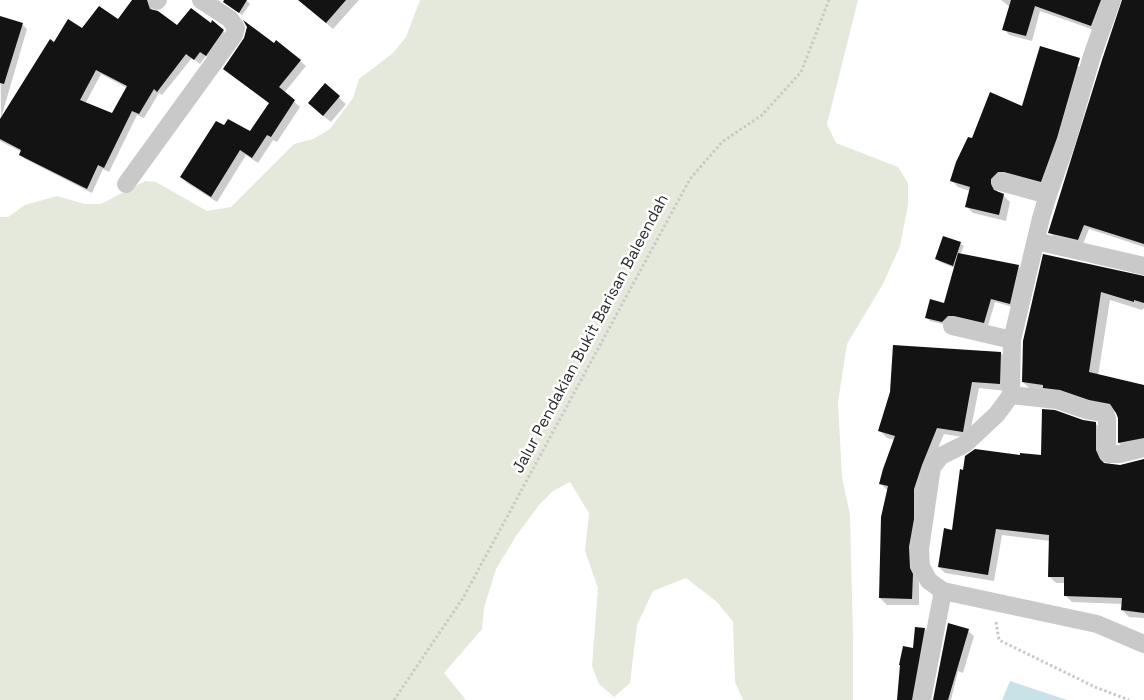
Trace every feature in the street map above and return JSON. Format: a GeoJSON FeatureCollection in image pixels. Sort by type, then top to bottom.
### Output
{"type":"FeatureCollection","features":[{"type":"Feature","properties":{"kind":"street"},"geometry":{"type":"LineString","coordinates":[[126,184],[234,35],[236,28],[230,19],[201,0]]}},
{"type":"Feature","properties":{"kind":"street"},"geometry":{"type":"LineString","coordinates":[[1112,0],[1092,56],[1062,158],[1048,195],[1036,241],[1012,340],[1011,395],[997,414],[964,444],[941,456],[932,467],[920,549],[921,567],[929,581],[943,591],[1097,624],[1144,644]]}},
{"type":"Feature","properties":{"kind":"street"},"geometry":{"type":"LineString","coordinates":[[1001,182],[1048,195]]}},
{"type":"Feature","properties":{"kind":"street"},"geometry":{"type":"LineString","coordinates":[[1036,241],[1144,266]]}},
{"type":"Feature","properties":{"kind":"street"},"geometry":{"type":"LineString","coordinates":[[952,326],[1012,340]]}},
{"type":"Feature","properties":{"kind":"street"},"geometry":{"type":"LineString","coordinates":[[1011,395],[1056,400],[1086,410],[1104,413],[1107,418],[1107,450],[1110,454],[1120,454],[1144,448]]}},
{"type":"Feature","properties":{"kind":"street"},"geometry":{"type":"LineString","coordinates":[[922,700],[943,591]]}},
{"type":"Feature","properties":{"kind":"path","name":"Jalur Pendakian Bukit Barisan Baleendah"},"geometry":{"type":"LineString","coordinates":[[394,700],[463,598],[690,179],[722,142],[762,115],[800,72],[829,0]]}},
{"type":"Feature","properties":{"kind":"path"},"geometry":{"type":"LineString","coordinates":[[1000,603],[996,624],[999,640],[1095,687],[1129,700]]}},
{"type":"Feature","properties":{"kind":"shaded area"},"geometry":{"type":"Polygon","coordinates":[[[420,0],[858,0],[827,124],[836,143],[898,167],[908,183],[908,205],[900,246],[883,284],[847,344],[838,402],[842,477],[850,515],[853,700],[743,700],[735,682],[733,622],[717,602],[686,578],[653,591],[637,625],[630,683],[614,697],[599,684],[592,666],[598,588],[585,551],[589,513],[570,482],[553,491],[539,505],[516,536],[496,569],[484,608],[482,629],[444,673],[466,700],[0,700],[0,217],[8,217],[25,205],[57,196],[85,204],[101,204],[145,181],[156,182],[207,211],[231,207],[294,144],[313,139],[330,129],[353,98],[359,79],[393,53],[406,37],[420,0]]]}},
{"type":"Feature","properties":{"kind":"water"},"geometry":{"type":"Polygon","coordinates":[[[1010,681],[1067,700],[1002,700],[1010,681]]]}},
{"type":"Feature","properties":{"kind":"building"},"geometry":{"type":"Polygon","coordinates":[[[132,0],[147,0],[150,9],[158,11],[177,25],[191,8],[211,23],[212,20],[224,30],[206,56],[200,52],[194,60],[186,54],[157,92],[154,89],[139,114],[132,111],[104,168],[98,165],[87,189],[19,155],[21,150],[0,139],[0,119],[50,39],[54,42],[68,19],[82,28],[99,6],[118,19],[132,0]],[[96,70],[80,100],[112,113],[127,86],[96,70]]]}},
{"type":"Feature","properties":{"kind":"building"},"geometry":{"type":"Polygon","coordinates":[[[224,0],[247,0],[239,13],[223,2],[224,0]]]}},
{"type":"Feature","properties":{"kind":"building"},"geometry":{"type":"Polygon","coordinates":[[[298,0],[346,0],[326,23],[298,0]]]}},
{"type":"Feature","properties":{"kind":"building"},"geometry":{"type":"Polygon","coordinates":[[[1011,0],[1101,0],[1091,26],[1035,6],[1026,36],[1002,30],[1011,0]]]}},
{"type":"Feature","properties":{"kind":"building"},"geometry":{"type":"Polygon","coordinates":[[[1122,0],[1144,0],[1144,244],[1084,225],[1078,240],[1048,233],[1122,0]]]}},
{"type":"Feature","properties":{"kind":"building"},"geometry":{"type":"Polygon","coordinates":[[[0,16],[23,23],[4,84],[0,83],[0,16]]]}},
{"type":"Feature","properties":{"kind":"building"},"geometry":{"type":"Polygon","coordinates":[[[243,20],[274,43],[276,40],[301,60],[279,87],[295,100],[271,137],[267,135],[252,158],[240,150],[211,197],[180,177],[216,121],[224,125],[228,119],[250,131],[269,103],[223,69],[244,38],[247,27],[243,20]]]}},
{"type":"Feature","properties":{"kind":"building"},"geometry":{"type":"Polygon","coordinates":[[[1040,46],[1080,58],[1057,138],[1041,182],[998,172],[991,179],[991,184],[994,190],[1004,194],[999,215],[965,207],[970,187],[950,181],[956,162],[968,137],[972,138],[990,92],[1022,106],[1040,46]]]}},
{"type":"Feature","properties":{"kind":"building"},"geometry":{"type":"Polygon","coordinates":[[[325,83],[340,96],[323,116],[308,103],[325,83]]]}},
{"type":"Feature","properties":{"kind":"building"},"geometry":{"type":"Polygon","coordinates":[[[943,236],[961,242],[953,266],[935,259],[943,236]]]}},
{"type":"Feature","properties":{"kind":"building"},"geometry":{"type":"Polygon","coordinates":[[[958,253],[1019,265],[1010,304],[991,299],[984,323],[954,316],[948,316],[942,322],[925,318],[930,299],[944,303],[958,253]]]}},
{"type":"Feature","properties":{"kind":"building"},"geometry":{"type":"Polygon","coordinates":[[[1043,254],[1144,276],[1144,303],[1134,300],[1134,302],[1101,292],[1089,372],[1144,385],[1144,438],[1118,443],[1118,418],[1110,404],[1089,400],[1060,390],[1043,388],[1043,385],[1022,382],[1023,341],[1043,254]]]}},
{"type":"Feature","properties":{"kind":"building"},"geometry":{"type":"Polygon","coordinates":[[[893,345],[1001,352],[1000,384],[972,382],[963,432],[937,428],[922,465],[914,489],[914,519],[909,547],[910,568],[913,574],[912,599],[879,598],[881,517],[888,486],[879,484],[895,436],[878,431],[890,392],[893,345]]]}},
{"type":"Feature","properties":{"kind":"building"},"geometry":{"type":"Polygon","coordinates":[[[1042,409],[1055,410],[1083,420],[1096,422],[1096,450],[1104,463],[1120,465],[1144,459],[1144,613],[1121,610],[1122,598],[1064,596],[1064,577],[1048,577],[1049,535],[996,529],[988,575],[938,567],[944,528],[952,530],[960,469],[963,470],[965,456],[975,449],[1020,455],[1020,453],[1041,455],[1042,409]]]}},
{"type":"Feature","properties":{"kind":"building"},"geometry":{"type":"Polygon","coordinates":[[[948,623],[969,629],[948,700],[933,700],[948,623]]]}},
{"type":"Feature","properties":{"kind":"building"},"geometry":{"type":"Polygon","coordinates":[[[915,627],[925,628],[912,700],[897,700],[899,665],[903,646],[913,648],[915,627]]]}}]}
